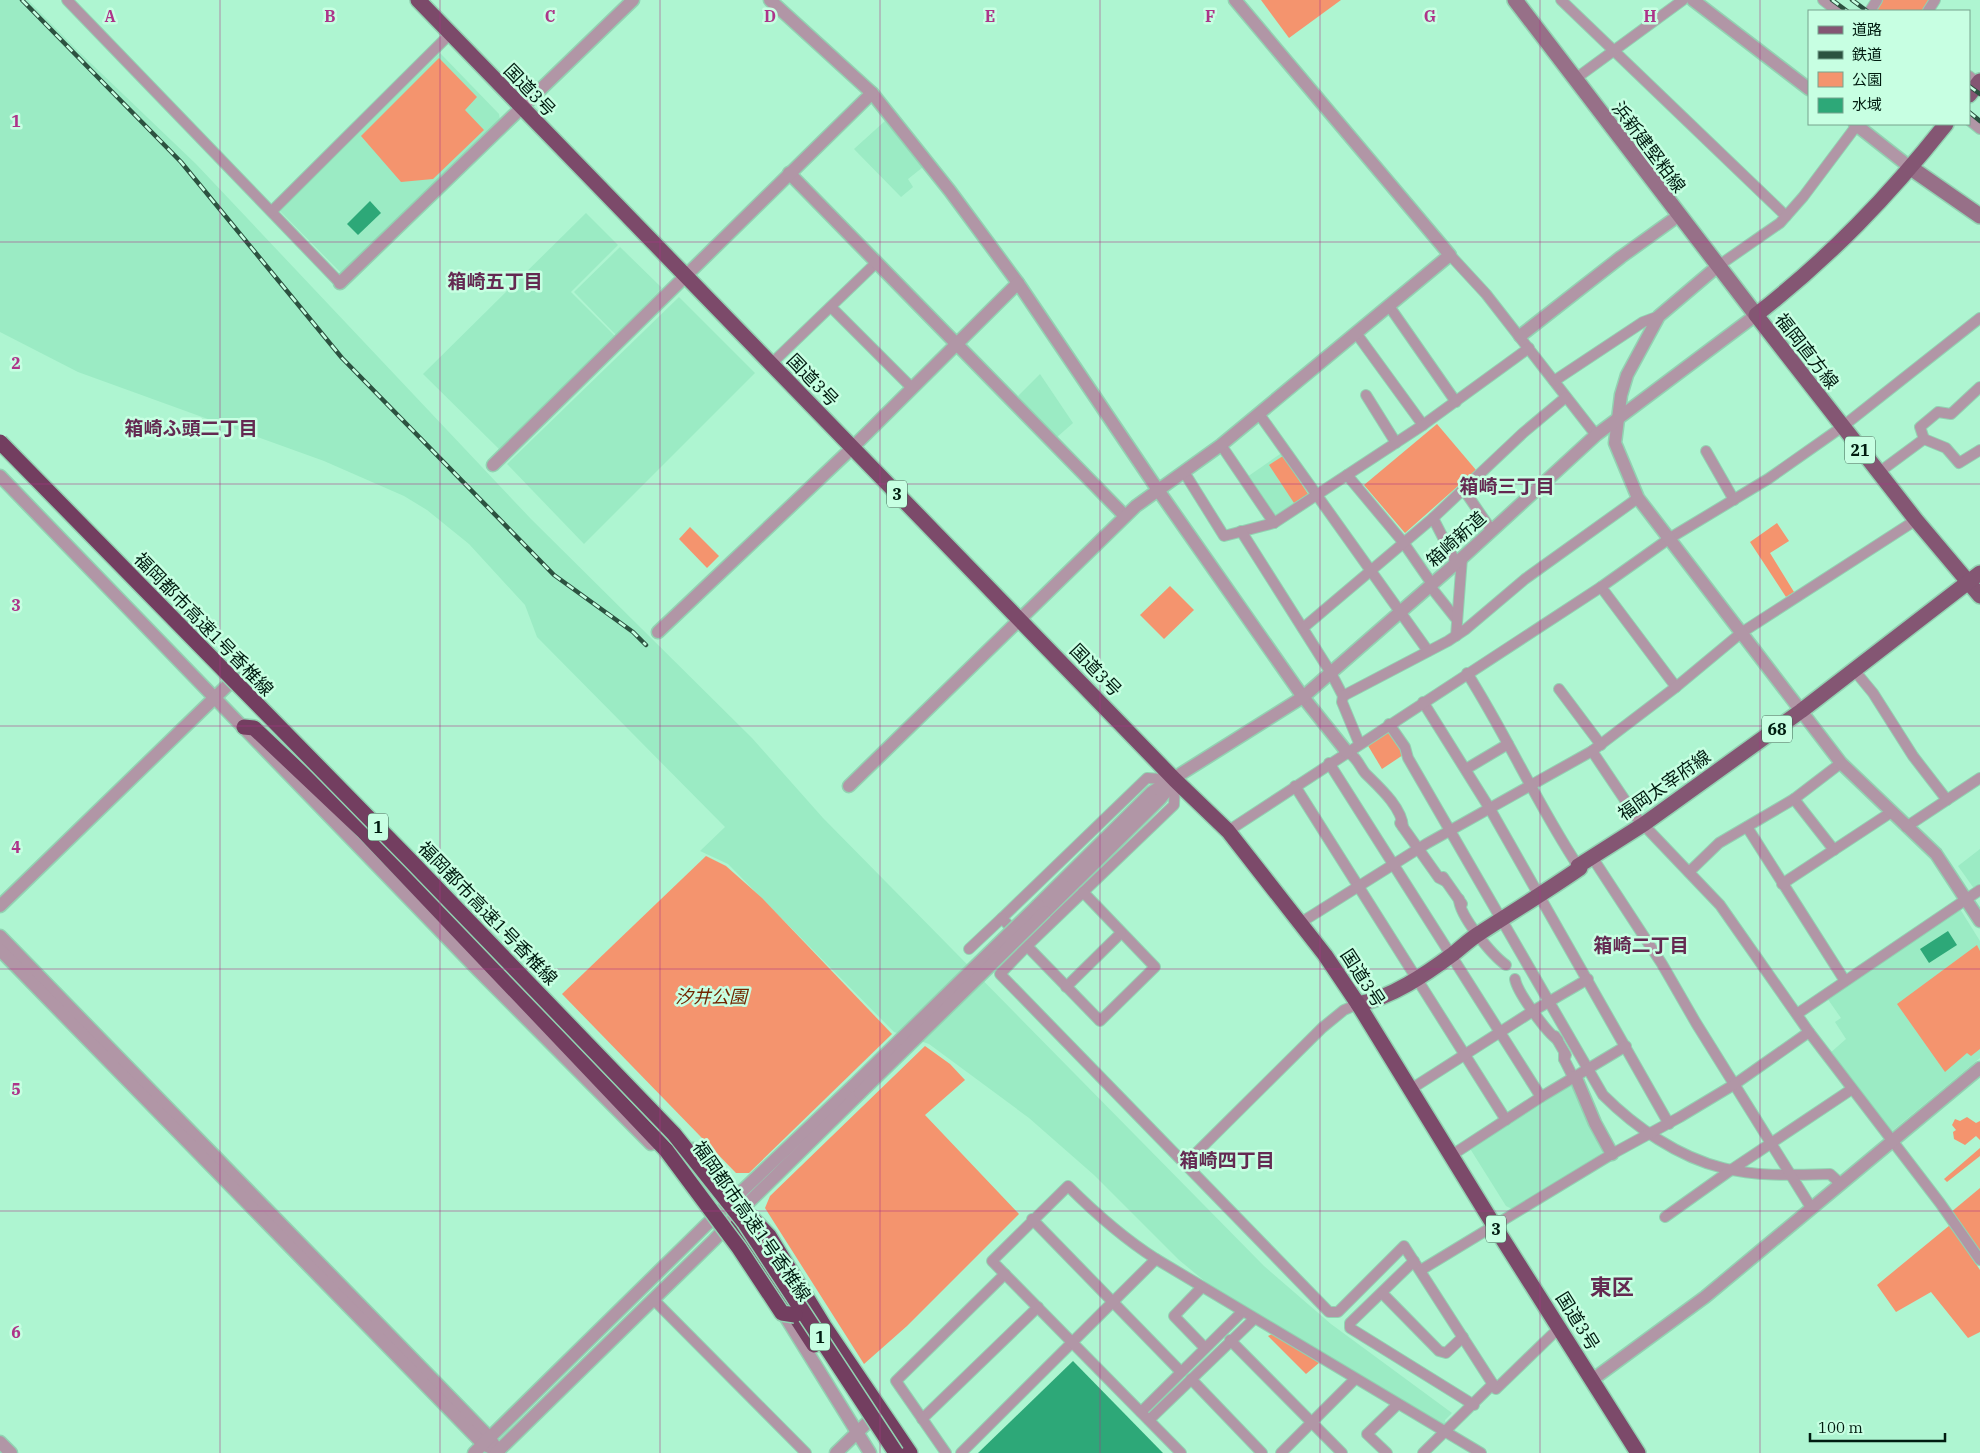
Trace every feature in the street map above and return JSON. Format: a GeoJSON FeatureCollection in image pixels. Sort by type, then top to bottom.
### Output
{"type":"FeatureCollection","features":[{"type":"Feature","properties":{"kind":"highway","name":"国道3号"},"geometry":{"type":"LineString","coordinates":[[418,0],[1175,780],[1228,831],[1325,954],[1358,1004],[1495,1227],[1638,1453]]}},
{"type":"Feature","properties":{"kind":"highway","name":"福岡都市高速1号香椎線"},"geometry":{"type":"LineString","coordinates":[[0,441],[411,860],[674,1134],[744,1222],[896,1453]]}},
{"type":"Feature","properties":{"kind":"highway","name":"福岡都市高速1号香椎線"},"geometry":{"type":"LineString","coordinates":[[0,447],[637,1098],[702,1178],[737,1226],[887,1453]]}},
{"type":"Feature","properties":{"kind":"highway"},"geometry":{"type":"LineString","coordinates":[[244,727],[254,728],[364,832],[666,1150],[738,1248],[782,1313],[795,1314]]}},
{"type":"Feature","properties":{"kind":"highway"},"geometry":{"type":"LineString","coordinates":[[744,1206],[768,1236],[824,1326],[910,1453]]}},
{"type":"Feature","properties":{"kind":"main road","name":"浜新建堅粕線"},"geometry":{"type":"LineString","coordinates":[[1516,0],[1678,216],[1756,315]]}},
{"type":"Feature","properties":{"kind":"main road","name":"福岡直方線"},"geometry":{"type":"LineString","coordinates":[[1945,125],[1911,168],[1834,249],[1756,315],[1916,520],[1974,577],[1980,596]]}},
{"type":"Feature","properties":{"kind":"main road"},"geometry":{"type":"LineString","coordinates":[[1911,168],[1980,216]]}},
{"type":"Feature","properties":{"kind":"main road","name":"福岡太宰府線"},"geometry":{"type":"LineString","coordinates":[[1358,1004],[1377,1000],[1418,977],[1452,956],[1478,934],[1540,897],[1580,868],[1578,866],[1644,824],[1800,711],[1974,577]]}},
{"type":"Feature","properties":{"kind":"street"},"geometry":{"type":"LineString","coordinates":[[67,0],[340,283],[633,0]]}},
{"type":"Feature","properties":{"kind":"street"},"geometry":{"type":"LineString","coordinates":[[770,0],[872,93],[950,191],[1018,283],[1158,490],[1303,697],[1347,752],[1353,754],[1395,809],[1395,816],[1418,850],[1430,865],[1435,867],[1459,899],[1466,911],[1467,918],[1478,934],[1498,961],[1506,965],[1515,979],[1516,987],[1543,1022],[1550,1035],[1558,1040],[1573,1077],[1576,1078],[1595,1122],[1612,1154]]}},
{"type":"Feature","properties":{"kind":"street"},"geometry":{"type":"LineString","coordinates":[[1235,0],[1450,255],[1471,276],[1596,435]]}},
{"type":"Feature","properties":{"kind":"street"},"geometry":{"type":"LineString","coordinates":[[1561,0],[1786,216]]}},
{"type":"Feature","properties":{"kind":"street"},"geometry":{"type":"LineString","coordinates":[[1575,80],[1683,0]]}},
{"type":"Feature","properties":{"kind":"street"},"geometry":{"type":"LineString","coordinates":[[1693,0],[1808,89]]}},
{"type":"Feature","properties":{"kind":"street"},"geometry":{"type":"LineString","coordinates":[[1823,0],[1836,10]]}},
{"type":"Feature","properties":{"kind":"street"},"geometry":{"type":"LineString","coordinates":[[272,211],[450,34]]}},
{"type":"Feature","properties":{"kind":"street"},"geometry":{"type":"LineString","coordinates":[[493,465],[872,93]]}},
{"type":"Feature","properties":{"kind":"street"},"geometry":{"type":"LineString","coordinates":[[1970,121],[1980,129]]}},
{"type":"Feature","properties":{"kind":"street"},"geometry":{"type":"LineString","coordinates":[[1554,381],[1643,322],[1659,316],[1718,266],[1780,223],[1803,197],[1855,125]]}},
{"type":"Feature","properties":{"kind":"street"},"geometry":{"type":"LineString","coordinates":[[1857,125],[1911,168]]}},
{"type":"Feature","properties":{"kind":"street"},"geometry":{"type":"LineString","coordinates":[[789,173],[1125,516]]}},
{"type":"Feature","properties":{"kind":"street"},"geometry":{"type":"LineString","coordinates":[[1520,336],[1621,257],[1678,216]]}},
{"type":"Feature","properties":{"kind":"street"},"geometry":{"type":"LineString","coordinates":[[850,786],[1125,516],[1221,445],[1450,255]]}},
{"type":"Feature","properties":{"kind":"street"},"geometry":{"type":"LineString","coordinates":[[771,364],[877,262]]}},
{"type":"Feature","properties":{"kind":"street"},"geometry":{"type":"LineString","coordinates":[[658,632],[852,448],[1018,283]]}},
{"type":"Feature","properties":{"kind":"street"},"geometry":{"type":"LineString","coordinates":[[1389,306],[1456,402]]}},
{"type":"Feature","properties":{"kind":"street"},"geometry":{"type":"LineString","coordinates":[[831,307],[912,388]]}},
{"type":"Feature","properties":{"kind":"street","name":"箱崎新道"},"geometry":{"type":"LineString","coordinates":[[744,1206],[856,1089],[1041,908],[1152,792],[1175,780],[1303,697],[1459,561],[1618,416],[1756,315]]}},
{"type":"Feature","properties":{"kind":"street"},"geometry":{"type":"LineString","coordinates":[[1659,316],[1627,375],[1621,395],[1618,416],[1615,443],[1638,498],[1841,763],[1890,813],[1936,854],[1980,921]]}},
{"type":"Feature","properties":{"kind":"street"},"geometry":{"type":"LineString","coordinates":[[1228,831],[1388,724],[1602,586],[1670,538],[1768,479],[1842,427],[1980,318]]}},
{"type":"Feature","properties":{"kind":"street"},"geometry":{"type":"LineString","coordinates":[[1356,333],[1423,425]]}},
{"type":"Feature","properties":{"kind":"street"},"geometry":{"type":"LineString","coordinates":[[1184,472],[1224,536],[1274,523],[1318,496],[1423,425],[1529,348]]}},
{"type":"Feature","properties":{"kind":"street"},"geometry":{"type":"LineString","coordinates":[[1980,387],[1951,414],[1938,412],[1920,427],[1924,439],[1946,448],[1958,463],[1980,450]]}},
{"type":"Feature","properties":{"kind":"street"},"geometry":{"type":"LineString","coordinates":[[1366,395],[1396,442]]}},
{"type":"Feature","properties":{"kind":"street"},"geometry":{"type":"LineString","coordinates":[[1303,628],[1464,490],[1523,433],[1566,397]]}},
{"type":"Feature","properties":{"kind":"street"},"geometry":{"type":"LineString","coordinates":[[1259,414],[1369,571],[1428,651]]}},
{"type":"Feature","properties":{"kind":"street"},"geometry":{"type":"LineString","coordinates":[[1878,473],[1924,439]]}},
{"type":"Feature","properties":{"kind":"street"},"geometry":{"type":"LineString","coordinates":[[0,441],[642,1093],[744,1206],[764,1256],[870,1420],[896,1453]]}},
{"type":"Feature","properties":{"kind":"street"},"geometry":{"type":"LineString","coordinates":[[1221,445],[1274,523]]}},
{"type":"Feature","properties":{"kind":"street"},"geometry":{"type":"LineString","coordinates":[[1706,451],[1734,500]]}},
{"type":"Feature","properties":{"kind":"street"},"geometry":{"type":"LineString","coordinates":[[1347,475],[1403,542],[1457,620]]}},
{"type":"Feature","properties":{"kind":"street"},"geometry":{"type":"LineString","coordinates":[[0,476],[719,1215],[751,1259],[870,1453]]}},
{"type":"Feature","properties":{"kind":"street"},"geometry":{"type":"LineString","coordinates":[[1464,490],[1492,531]]}},
{"type":"Feature","properties":{"kind":"street"},"geometry":{"type":"LineString","coordinates":[[1342,696],[1456,636],[1525,579],[1638,498]]}},
{"type":"Feature","properties":{"kind":"street"},"geometry":{"type":"LineString","coordinates":[[1432,518],[1459,561],[1456,636]]}},
{"type":"Feature","properties":{"kind":"street"},"geometry":{"type":"LineString","coordinates":[[1300,923],[1450,830],[1592,751],[1676,687],[1741,633],[1916,520]]}},
{"type":"Feature","properties":{"kind":"street"},"geometry":{"type":"LineString","coordinates":[[1241,531],[1331,673],[1360,743]]}},
{"type":"Feature","properties":{"kind":"street"},"geometry":{"type":"LineString","coordinates":[[1602,586],[1676,687]]}},
{"type":"Feature","properties":{"kind":"street"},"geometry":{"type":"LineString","coordinates":[[1854,670],[1873,693],[1913,756],[1947,800]]}},
{"type":"Feature","properties":{"kind":"street"},"geometry":{"type":"LineString","coordinates":[[1467,673],[1492,713],[1553,828],[1578,866]]}},
{"type":"Feature","properties":{"kind":"street"},"geometry":{"type":"LineString","coordinates":[[0,906],[235,678]]}},
{"type":"Feature","properties":{"kind":"street"},"geometry":{"type":"LineString","coordinates":[[1559,689],[1601,745]]}},
{"type":"Feature","properties":{"kind":"street"},"geometry":{"type":"LineString","coordinates":[[1423,702],[1490,808],[1669,1124]]}},
{"type":"Feature","properties":{"kind":"street"},"geometry":{"type":"LineString","coordinates":[[1388,724],[1405,747],[1408,758],[1548,1003],[1603,1095],[1623,1115],[1649,1134],[1693,1156],[1731,1170],[1791,1175],[1830,1174],[1841,1184]]}},
{"type":"Feature","properties":{"kind":"street"},"geometry":{"type":"LineString","coordinates":[[1466,769],[1508,744]]}},
{"type":"Feature","properties":{"kind":"street"},"geometry":{"type":"LineString","coordinates":[[1592,751],[1637,818],[1720,905],[1809,1032],[1980,1260]]}},
{"type":"Feature","properties":{"kind":"street"},"geometry":{"type":"LineString","coordinates":[[1329,763],[1541,1097]]}},
{"type":"Feature","properties":{"kind":"street"},"geometry":{"type":"LineString","coordinates":[[1689,872],[1720,843],[1794,799],[1841,763]]}},
{"type":"Feature","properties":{"kind":"street"},"geometry":{"type":"LineString","coordinates":[[969,949],[1147,778],[1175,780],[1174,806],[1000,974],[1329,1312],[1338,1312],[1404,1246],[1496,1389],[1560,1327]]}},
{"type":"Feature","properties":{"kind":"street"},"geometry":{"type":"LineString","coordinates":[[1906,828],[1980,778]]}},
{"type":"Feature","properties":{"kind":"street"},"geometry":{"type":"LineString","coordinates":[[1295,786],[1418,977],[1506,1120]]}},
{"type":"Feature","properties":{"kind":"street"},"geometry":{"type":"LineString","coordinates":[[1794,799],[1834,850]]}},
{"type":"Feature","properties":{"kind":"street"},"geometry":{"type":"LineString","coordinates":[[1782,884],[1890,813]]}},
{"type":"Feature","properties":{"kind":"street"},"geometry":{"type":"LineString","coordinates":[[1747,828],[1845,982]]}},
{"type":"Feature","properties":{"kind":"street"},"geometry":{"type":"LineString","coordinates":[[1592,857],[1662,964],[1812,1209]]}},
{"type":"Feature","properties":{"kind":"street"},"geometry":{"type":"LineString","coordinates":[[1796,1014],[1980,890]]}},
{"type":"Feature","properties":{"kind":"street"},"geometry":{"type":"LineString","coordinates":[[1002,918],[1100,1022],[1155,967],[1083,892]]}},
{"type":"Feature","properties":{"kind":"street"},"geometry":{"type":"LineString","coordinates":[[1066,987],[1121,933]]}},
{"type":"Feature","properties":{"kind":"street"},"geometry":{"type":"LineString","coordinates":[[0,936],[482,1445]]}},
{"type":"Feature","properties":{"kind":"street"},"geometry":{"type":"LineString","coordinates":[[0,950],[482,1445],[498,1452],[744,1206]]}},
{"type":"Feature","properties":{"kind":"street"},"geometry":{"type":"LineString","coordinates":[[1411,1089],[1533,1011],[1588,979]]}},
{"type":"Feature","properties":{"kind":"street"},"geometry":{"type":"LineString","coordinates":[[1186,1164],[1322,1028],[1344,1010],[1358,1004]]}},
{"type":"Feature","properties":{"kind":"street"},"geometry":{"type":"LineString","coordinates":[[1421,1270],[1495,1227],[1612,1154],[1669,1124],[1735,1084],[1809,1032]]}},
{"type":"Feature","properties":{"kind":"street"},"geometry":{"type":"LineString","coordinates":[[1452,1155],[1541,1097],[1626,1046]]}},
{"type":"Feature","properties":{"kind":"street"},"geometry":{"type":"LineString","coordinates":[[1592,1380],[1705,1297],[1980,1068]]}},
{"type":"Feature","properties":{"kind":"street"},"geometry":{"type":"LineString","coordinates":[[1665,1217],[1731,1170],[1852,1089]]}},
{"type":"Feature","properties":{"kind":"street"},"geometry":{"type":"LineString","coordinates":[[1181,1453],[992,1261],[1032,1219],[1068,1186],[1102,1220],[1127,1240],[1156,1259],[1481,1453]]}},
{"type":"Feature","properties":{"kind":"street"},"geometry":{"type":"LineString","coordinates":[[482,1445],[719,1215],[744,1206]]}},
{"type":"Feature","properties":{"kind":"street"},"geometry":{"type":"LineString","coordinates":[[1032,1219],[1181,1372]]}},
{"type":"Feature","properties":{"kind":"street"},"geometry":{"type":"LineString","coordinates":[[961,1453],[1156,1259]]}},
{"type":"Feature","properties":{"kind":"street"},"geometry":{"type":"LineString","coordinates":[[1414,1261],[1350,1323],[1350,1328],[1474,1405]]}},
{"type":"Feature","properties":{"kind":"street"},"geometry":{"type":"LineString","coordinates":[[946,1453],[896,1381],[1005,1274]]}},
{"type":"Feature","properties":{"kind":"street"},"geometry":{"type":"LineString","coordinates":[[1202,1287],[1174,1316],[1205,1348]]}},
{"type":"Feature","properties":{"kind":"street"},"geometry":{"type":"LineString","coordinates":[[1382,1293],[1439,1351],[1446,1353],[1463,1337]]}},
{"type":"Feature","properties":{"kind":"street"},"geometry":{"type":"LineString","coordinates":[[653,1299],[806,1453]]}},
{"type":"Feature","properties":{"kind":"street"},"geometry":{"type":"LineString","coordinates":[[922,1419],[1038,1307]]}},
{"type":"Feature","properties":{"kind":"street"},"geometry":{"type":"LineString","coordinates":[[1141,1412],[1242,1312]]}},
{"type":"Feature","properties":{"kind":"street"},"geometry":{"type":"LineString","coordinates":[[1149,1420],[1230,1340],[1254,1319]]}},
{"type":"Feature","properties":{"kind":"street"},"geometry":{"type":"LineString","coordinates":[[1230,1340],[1342,1453]]}},
{"type":"Feature","properties":{"kind":"street"},"geometry":{"type":"LineString","coordinates":[[1191,1379],[1262,1453]]}},
{"type":"Feature","properties":{"kind":"street"},"geometry":{"type":"LineString","coordinates":[[1281,1453],[1355,1379]]}},
{"type":"Feature","properties":{"kind":"street"},"geometry":{"type":"LineString","coordinates":[[1423,1453],[1474,1405],[1492,1384]]}},
{"type":"Feature","properties":{"kind":"street"},"geometry":{"type":"LineString","coordinates":[[1387,1453],[1367,1434],[1398,1404]]}},
{"type":"Feature","properties":{"kind":"street"},"geometry":{"type":"LineString","coordinates":[[836,1453],[870,1420]]}},
{"type":"Feature","properties":{"kind":"street"},"geometry":{"type":"LineString","coordinates":[[0,1442],[11,1453]]}},
{"type":"Feature","properties":{"kind":"shaded area"},"geometry":{"type":"Polygon","coordinates":[[[0,0],[28,0],[76,49],[196,164],[531,519],[752,738],[823,818],[1264,1266],[1331,1324],[1452,1413],[1445,1420],[1446,1425],[1442,1427],[1224,1297],[1179,1260],[1094,1175],[1029,1118],[929,1044],[894,1032],[728,864],[700,851],[725,827],[537,637],[525,605],[469,544],[427,510],[404,496],[324,461],[78,372],[0,332],[0,0]]]}},
{"type":"Feature","properties":{"kind":"shaded area"},"geometry":{"type":"Polygon","coordinates":[[[440,53],[499,114],[500,120],[342,274],[280,211],[440,53]]]}},
{"type":"Feature","properties":{"kind":"shaded area"},"geometry":{"type":"Polygon","coordinates":[[[885,121],[923,167],[908,179],[913,187],[901,197],[854,149],[885,121]]]}},
{"type":"Feature","properties":{"kind":"shaded area"},"geometry":{"type":"Polygon","coordinates":[[[586,213],[618,245],[571,292],[615,336],[499,449],[423,374],[586,213]]]}},
{"type":"Feature","properties":{"kind":"shaded area"},"geometry":{"type":"Polygon","coordinates":[[[620,247],[662,288],[616,335],[574,292],[620,247]]]}},
{"type":"Feature","properties":{"kind":"shaded area"},"geometry":{"type":"Polygon","coordinates":[[[679,297],[755,373],[584,544],[507,464],[679,297]]]}},
{"type":"Feature","properties":{"kind":"shaded area"},"geometry":{"type":"Polygon","coordinates":[[[1040,374],[1073,423],[1056,438],[1018,396],[1040,374]]]}},
{"type":"Feature","properties":{"kind":"shaded area"},"geometry":{"type":"Polygon","coordinates":[[[1283,452],[1312,495],[1277,518],[1247,477],[1283,452]]]}},
{"type":"Feature","properties":{"kind":"shaded area"},"geometry":{"type":"Polygon","coordinates":[[[1980,849],[1980,886],[1975,890],[1958,866],[1980,849]]]}},
{"type":"Feature","properties":{"kind":"shaded area"},"geometry":{"type":"Polygon","coordinates":[[[1960,909],[1980,941],[1980,1058],[1892,1131],[1888,1130],[1829,1054],[1846,1039],[1835,1022],[1841,1018],[1827,998],[1960,909]]]}},
{"type":"Feature","properties":{"kind":"shaded area"},"geometry":{"type":"Polygon","coordinates":[[[1568,1083],[1573,1085],[1584,1115],[1603,1149],[1602,1153],[1512,1209],[1506,1206],[1469,1147],[1568,1083]]]}},
{"type":"Feature","properties":{"kind":"green space"},"geometry":{"type":"Polygon","coordinates":[[[1261,0],[1341,0],[1289,38],[1261,0]]]}},
{"type":"Feature","properties":{"kind":"green space"},"geometry":{"type":"Polygon","coordinates":[[[1881,0],[1930,0],[1924,10],[1875,9],[1881,0]]]}},
{"type":"Feature","properties":{"kind":"green space"},"geometry":{"type":"Polygon","coordinates":[[[439,58],[477,97],[465,110],[484,130],[433,179],[401,182],[361,136],[439,58]]]}},
{"type":"Feature","properties":{"kind":"green space"},"geometry":{"type":"Polygon","coordinates":[[[1437,424],[1476,470],[1405,533],[1364,485],[1437,424]]]}},
{"type":"Feature","properties":{"kind":"green space"},"geometry":{"type":"Polygon","coordinates":[[[1283,456],[1308,494],[1294,503],[1269,465],[1283,456]]]}},
{"type":"Feature","properties":{"kind":"green space"},"geometry":{"type":"Polygon","coordinates":[[[1777,523],[1789,541],[1770,553],[1794,592],[1786,597],[1750,542],[1777,523]]]}},
{"type":"Feature","properties":{"kind":"green space"},"geometry":{"type":"Polygon","coordinates":[[[690,527],[719,556],[707,568],[679,539],[690,527]]]}},
{"type":"Feature","properties":{"kind":"green space"},"geometry":{"type":"Polygon","coordinates":[[[1170,586],[1194,610],[1164,639],[1140,615],[1170,586]]]}},
{"type":"Feature","properties":{"kind":"green space"},"geometry":{"type":"Polygon","coordinates":[[[1389,729],[1403,755],[1382,769],[1367,744],[1389,729]]]}},
{"type":"Feature","properties":{"kind":"green space","name":"汐井公園"},"geometry":{"type":"Polygon","coordinates":[[[706,856],[726,866],[762,898],[892,1034],[749,1173],[736,1173],[562,994],[706,856]]]}},
{"type":"Feature","properties":{"kind":"green space"},"geometry":{"type":"Polygon","coordinates":[[[1977,945],[1980,951],[1980,1049],[1971,1056],[1967,1053],[1945,1072],[1897,1004],[1977,945]]]}},
{"type":"Feature","properties":{"kind":"green space"},"geometry":{"type":"Polygon","coordinates":[[[925,1046],[950,1064],[965,1080],[925,1115],[1019,1214],[907,1326],[864,1364],[765,1208],[770,1196],[925,1046]]]}},
{"type":"Feature","properties":{"kind":"green space"},"geometry":{"type":"Polygon","coordinates":[[[1967,1117],[1976,1123],[1980,1121],[1980,1140],[1976,1136],[1965,1145],[1954,1139],[1953,1132],[1956,1130],[1952,1125],[1955,1119],[1960,1121],[1967,1117]]]}},
{"type":"Feature","properties":{"kind":"green space"},"geometry":{"type":"Polygon","coordinates":[[[1980,1148],[1980,1156],[1947,1182],[1944,1179],[1980,1148]]]}},
{"type":"Feature","properties":{"kind":"green space"},"geometry":{"type":"Polygon","coordinates":[[[1980,1188],[1980,1254],[1950,1213],[1980,1188]]]}},
{"type":"Feature","properties":{"kind":"green space"},"geometry":{"type":"Polygon","coordinates":[[[1950,1225],[1980,1270],[1980,1332],[1968,1338],[1931,1292],[1896,1312],[1877,1285],[1950,1225]]]}},
{"type":"Feature","properties":{"kind":"green space"},"geometry":{"type":"Polygon","coordinates":[[[1272,1334],[1320,1362],[1306,1374],[1268,1336],[1272,1334]]]}},
{"type":"Feature","properties":{"kind":"water"},"geometry":{"type":"Polygon","coordinates":[[[370,201],[381,213],[358,235],[347,224],[370,201]]]}},
{"type":"Feature","properties":{"kind":"water"},"geometry":{"type":"Polygon","coordinates":[[[1948,931],[1957,945],[1929,963],[1920,949],[1948,931]]]}},
{"type":"Feature","properties":{"kind":"water"},"geometry":{"type":"Polygon","coordinates":[[[1073,1361],[1163,1453],[978,1453],[1073,1361]]]}},
{"type":"Feature","properties":{"kind":"railway"},"geometry":{"type":"LineString","coordinates":[[22,0],[181,162],[342,358],[554,575],[633,632],[646,645]]}},
{"type":"Feature","properties":{"kind":"railway"},"geometry":{"type":"LineString","coordinates":[[1832,0],[1846,10]]}},
{"type":"Feature","properties":{"kind":"railway"},"geometry":{"type":"LineString","coordinates":[[1852,0],[1866,10]]}},
{"type":"Feature","properties":{"kind":"railway"},"geometry":{"type":"LineString","coordinates":[[1970,87],[1980,94]]}},
{"type":"Feature","properties":{"kind":"railway"},"geometry":{"type":"LineString","coordinates":[[1970,113],[1980,121]]}},
{"type":"Feature","properties":{"kind":"district","name":"箱崎五丁目"},"geometry":{"type":"Point","coordinates":[495,281]}},
{"type":"Feature","properties":{"kind":"district","name":"箱崎ふ頭二丁目"},"geometry":{"type":"Point","coordinates":[191,428]}},
{"type":"Feature","properties":{"kind":"district","name":"箱崎三丁目"},"geometry":{"type":"Point","coordinates":[1507,486]}},
{"type":"Feature","properties":{"kind":"district","name":"箱崎二丁目"},"geometry":{"type":"Point","coordinates":[1641,945]}},
{"type":"Feature","properties":{"kind":"district","name":"箱崎四丁目"},"geometry":{"type":"Point","coordinates":[1227,1160]}},
{"type":"Feature","properties":{"kind":"district","name":"東区"},"geometry":{"type":"Point","coordinates":[1612,1286]}}]}
